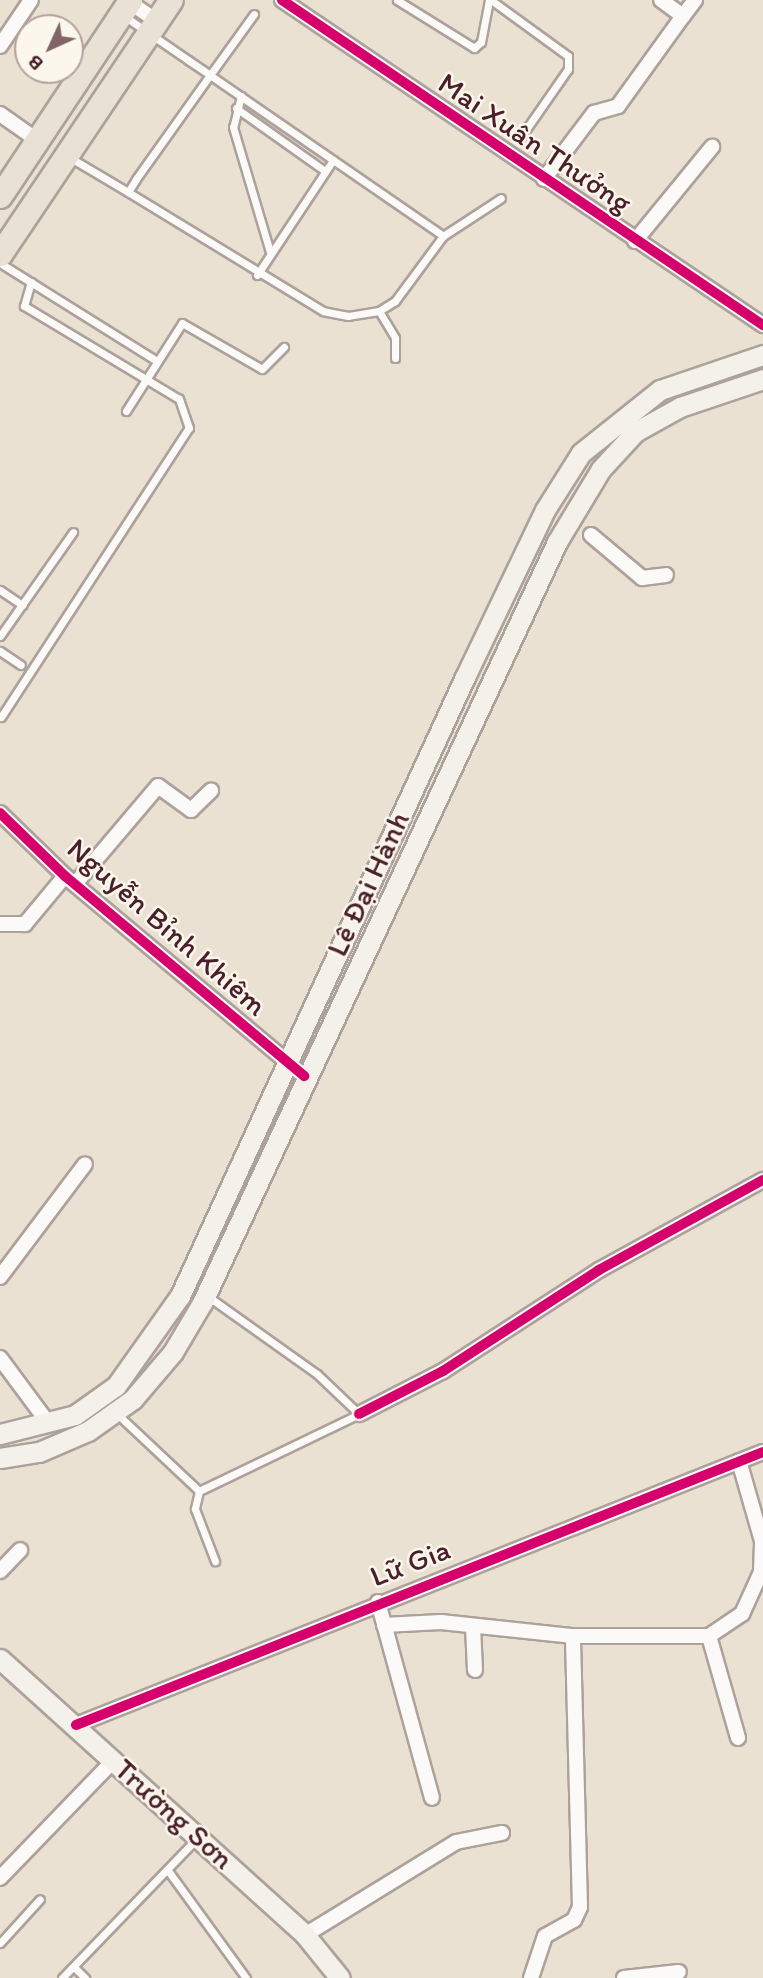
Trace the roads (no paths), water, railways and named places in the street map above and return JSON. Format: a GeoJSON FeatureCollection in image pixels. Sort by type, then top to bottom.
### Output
{"type":"FeatureCollection","features":[{"type":"Feature","properties":{"kind":"main road"},"geometry":{"type":"LineString","coordinates":[[0,254],[171,0]]}},
{"type":"Feature","properties":{"kind":"main road"},"geometry":{"type":"LineString","coordinates":[[0,196],[126,4]]}},
{"type":"Feature","properties":{"kind":"main road","name":"Lê Đại Hành"},"geometry":{"type":"LineString","coordinates":[[0,1434],[49,1424],[75,1415],[116,1386],[151,1345],[180,1296],[285,1060],[545,510],[581,453],[660,390],[763,355]]}},
{"type":"Feature","properties":{"kind":"main road","name":"Lê Đại Hành"},"geometry":{"type":"LineString","coordinates":[[0,1458],[39,1452],[115,1412],[173,1352],[205,1294],[304,1076],[557,542],[601,469],[635,432],[680,407],[763,379]]}},
{"type":"Feature","properties":{"kind":"main road","name":"Trường Sơn"},"geometry":{"type":"LineString","coordinates":[[0,1659],[305,1935],[340,1978]]}},
{"type":"Feature","properties":{"kind":"street"},"geometry":{"type":"LineString","coordinates":[[0,46],[31,0]]}},
{"type":"Feature","properties":{"kind":"street","name":"Mai Xuân Thưởng"},"geometry":{"type":"LineString","coordinates":[[282,0],[763,325]]}},
{"type":"Feature","properties":{"kind":"street"},"geometry":{"type":"LineString","coordinates":[[660,0],[683,16]]}},
{"type":"Feature","properties":{"kind":"street"},"geometry":{"type":"LineString","coordinates":[[544,179],[594,113],[618,106],[695,0]]}},
{"type":"Feature","properties":{"kind":"street"},"geometry":{"type":"LineString","coordinates":[[126,4],[153,27]]}},
{"type":"Feature","properties":{"kind":"street"},"geometry":{"type":"LineString","coordinates":[[0,114],[37,140]]}},
{"type":"Feature","properties":{"kind":"street"},"geometry":{"type":"LineString","coordinates":[[635,241],[712,147]]}},
{"type":"Feature","properties":{"kind":"street"},"geometry":{"type":"LineString","coordinates":[[591,535],[642,578],[666,575]]}},
{"type":"Feature","properties":{"kind":"street"},"geometry":{"type":"LineString","coordinates":[[0,924],[25,924],[70,880],[155,788],[162,786],[191,810],[211,792]]}},
{"type":"Feature","properties":{"kind":"street","name":"Nguyễn Bỉnh Khiêm"},"geometry":{"type":"LineString","coordinates":[[0,813],[70,880],[304,1076]]}},
{"type":"Feature","properties":{"kind":"street"},"geometry":{"type":"LineString","coordinates":[[0,1277],[85,1164]]}},
{"type":"Feature","properties":{"kind":"street"},"geometry":{"type":"LineString","coordinates":[[359,1414],[443,1371],[587,1277],[763,1180]]}},
{"type":"Feature","properties":{"kind":"street"},"geometry":{"type":"LineString","coordinates":[[0,1359],[49,1424]]}},
{"type":"Feature","properties":{"kind":"street","name":"Lữ Gia"},"geometry":{"type":"LineString","coordinates":[[76,1725],[378,1602],[763,1452]]}},
{"type":"Feature","properties":{"kind":"street"},"geometry":{"type":"LineString","coordinates":[[384,1625],[473,1626],[573,1636],[709,1636],[742,1614],[761,1572],[762,1541],[739,1461]]}},
{"type":"Feature","properties":{"kind":"street"},"geometry":{"type":"LineString","coordinates":[[0,1571],[20,1549]]}},
{"type":"Feature","properties":{"kind":"street"},"geometry":{"type":"LineString","coordinates":[[378,1602],[432,1798]]}},
{"type":"Feature","properties":{"kind":"street"},"geometry":{"type":"LineString","coordinates":[[473,1626],[475,1671]]}},
{"type":"Feature","properties":{"kind":"street"},"geometry":{"type":"LineString","coordinates":[[531,1978],[545,1936],[574,1920],[580,1908],[573,1636]]}},
{"type":"Feature","properties":{"kind":"street"},"geometry":{"type":"LineString","coordinates":[[709,1636],[738,1738]]}},
{"type":"Feature","properties":{"kind":"street"},"geometry":{"type":"LineString","coordinates":[[0,1878],[114,1760]]}},
{"type":"Feature","properties":{"kind":"street"},"geometry":{"type":"LineString","coordinates":[[305,1935],[456,1842],[502,1833]]}},
{"type":"Feature","properties":{"kind":"street"},"geometry":{"type":"LineString","coordinates":[[624,1978],[679,1972]]}},
{"type":"Feature","properties":{"kind":"lane"},"geometry":{"type":"LineString","coordinates":[[397,0],[474,48],[481,42],[490,0],[568,56],[568,69],[520,138]]}},
{"type":"Feature","properties":{"kind":"lane"},"geometry":{"type":"LineString","coordinates":[[128,192],[254,14]]}},
{"type":"Feature","properties":{"kind":"lane"},"geometry":{"type":"LineString","coordinates":[[153,27],[211,75],[443,236]]}},
{"type":"Feature","properties":{"kind":"lane"},"geometry":{"type":"LineString","coordinates":[[241,96],[236,108],[236,139],[270,252]]}},
{"type":"Feature","properties":{"kind":"lane"},"geometry":{"type":"LineString","coordinates":[[236,108],[325,171]]}},
{"type":"Feature","properties":{"kind":"lane"},"geometry":{"type":"LineString","coordinates":[[66,156],[128,192],[257,275],[323,311],[348,316],[379,311],[395,301],[443,236],[501,198]]}},
{"type":"Feature","properties":{"kind":"lane"},"geometry":{"type":"LineString","coordinates":[[257,275],[333,160]]}},
{"type":"Feature","properties":{"kind":"lane"},"geometry":{"type":"LineString","coordinates":[[0,263],[157,361]]}},
{"type":"Feature","properties":{"kind":"lane"},"geometry":{"type":"LineString","coordinates":[[1,717],[184,441],[186,408],[146,379],[24,306],[31,282]]}},
{"type":"Feature","properties":{"kind":"lane"},"geometry":{"type":"LineString","coordinates":[[379,311],[395,338],[395,358]]}},
{"type":"Feature","properties":{"kind":"lane"},"geometry":{"type":"LineString","coordinates":[[126,411],[181,323],[262,369],[284,346]]}},
{"type":"Feature","properties":{"kind":"lane"},"geometry":{"type":"LineString","coordinates":[[0,636],[73,532]]}},
{"type":"Feature","properties":{"kind":"lane"},"geometry":{"type":"LineString","coordinates":[[0,590],[22,605]]}},
{"type":"Feature","properties":{"kind":"lane"},"geometry":{"type":"LineString","coordinates":[[0,651],[22,665]]}},
{"type":"Feature","properties":{"kind":"lane"},"geometry":{"type":"LineString","coordinates":[[199,1491],[359,1414],[317,1374],[205,1294]]}},
{"type":"Feature","properties":{"kind":"lane"},"geometry":{"type":"LineString","coordinates":[[115,1412],[199,1491]]}},
{"type":"Feature","properties":{"kind":"lane"},"geometry":{"type":"LineString","coordinates":[[199,1491],[195,1509],[215,1561]]}},
{"type":"Feature","properties":{"kind":"lane"},"geometry":{"type":"LineString","coordinates":[[62,1978],[169,1872],[198,1836]]}},
{"type":"Feature","properties":{"kind":"lane"},"geometry":{"type":"LineString","coordinates":[[169,1872],[246,1978]]}},
{"type":"Feature","properties":{"kind":"lane"},"geometry":{"type":"LineString","coordinates":[[0,1943],[40,1899]]}},
{"type":"Feature","properties":{"kind":"lane"},"geometry":{"type":"LineString","coordinates":[[74,1967],[85,1978]]}}]}
